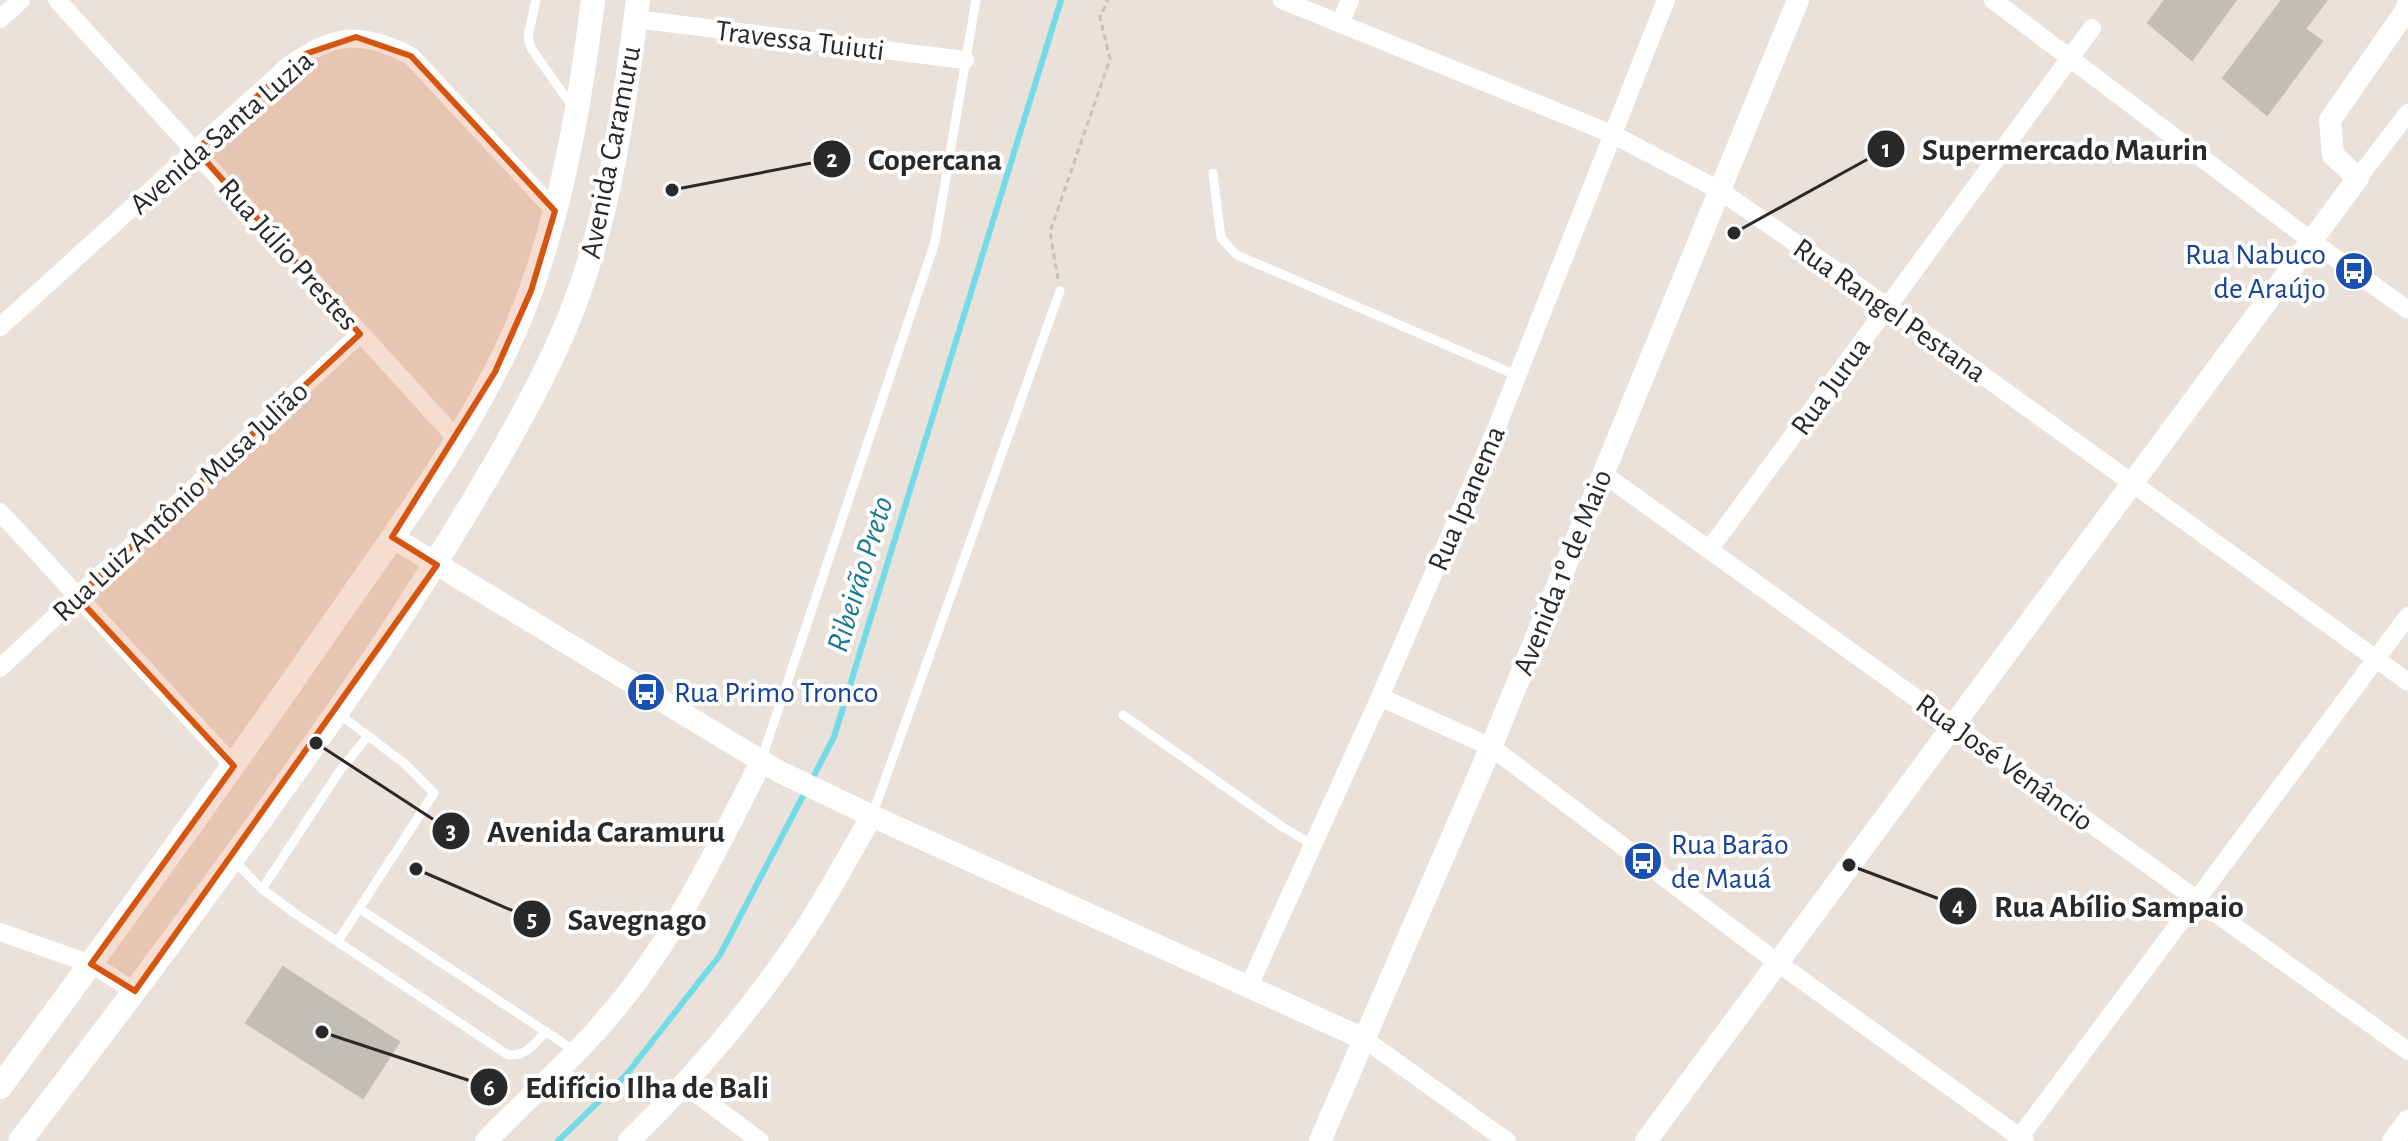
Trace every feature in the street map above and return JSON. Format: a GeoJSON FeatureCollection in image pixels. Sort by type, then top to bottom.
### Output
{"type":"FeatureCollection","features":[{"type":"Feature","properties":{"kind":"main road","name":"Avenida Caramuru"},"geometry":{"type":"LineString","coordinates":[[0,1087],[234,766],[392,537],[495,372],[531,291],[555,211],[583,75],[593,0]]}},
{"type":"Feature","properties":{"kind":"main road","name":"Avenida Caramuru"},"geometry":{"type":"LineString","coordinates":[[20,1141],[135,991],[337,712],[437,565],[523,414],[557,348],[592,253],[611,175],[636,10]]}},
{"type":"Feature","properties":{"kind":"street"},"geometry":{"type":"LineString","coordinates":[[0,19],[21,0]]}},
{"type":"Feature","properties":{"kind":"street","name":"Rua Júlio Prestes"},"geometry":{"type":"LineString","coordinates":[[57,0],[456,438]]}},
{"type":"Feature","properties":{"kind":"street","name":"Rua Rangel Pestana"},"geometry":{"type":"LineString","coordinates":[[1282,0],[1612,134],[1719,190],[1888,307],[2408,682]]}},
{"type":"Feature","properties":{"kind":"street"},"geometry":{"type":"LineString","coordinates":[[1340,24],[1350,0]]}},
{"type":"Feature","properties":{"kind":"street","name":"Rua Ipanema"},"geometry":{"type":"LineString","coordinates":[[1248,988],[1380,697],[1496,429],[1666,0]]}},
{"type":"Feature","properties":{"kind":"street","name":"Avenida 1º de Maio"},"geometry":{"type":"LineString","coordinates":[[1320,1141],[1491,747],[1798,0]]}},
{"type":"Feature","properties":{"kind":"street"},"geometry":{"type":"LineString","coordinates":[[1993,0],[2408,310]]}},
{"type":"Feature","properties":{"kind":"street"},"geometry":{"type":"LineString","coordinates":[[2358,178],[2333,155],[2330,120],[2408,4]]}},
{"type":"Feature","properties":{"kind":"street","name":"Travessa Tuiuti"},"geometry":{"type":"LineString","coordinates":[[636,10],[965,60]]}},
{"type":"Feature","properties":{"kind":"street","name":"Rua Jurua"},"geometry":{"type":"LineString","coordinates":[[1709,550],[2092,28]]}},
{"type":"Feature","properties":{"kind":"street","name":"Avenida Santa Luzia"},"geometry":{"type":"LineString","coordinates":[[0,327],[305,54],[324,45],[356,37],[386,43],[411,56],[555,211]]}},
{"type":"Feature","properties":{"kind":"street"},"geometry":{"type":"LineString","coordinates":[[1646,1141],[2407,116]]}},
{"type":"Feature","properties":{"kind":"street","name":"Rua Luiz Antônio Musa Julião"},"geometry":{"type":"LineString","coordinates":[[0,668],[360,334]]}},
{"type":"Feature","properties":{"kind":"street","name":"Rua José Venâncio"},"geometry":{"type":"LineString","coordinates":[[1602,473],[2408,1051]]}},
{"type":"Feature","properties":{"kind":"street"},"geometry":{"type":"LineString","coordinates":[[0,512],[234,766]]}},
{"type":"Feature","properties":{"kind":"street"},"geometry":{"type":"LineString","coordinates":[[392,537],[769,766],[872,816],[1364,1039],[1507,1141]]}},
{"type":"Feature","properties":{"kind":"street"},"geometry":{"type":"LineString","coordinates":[[1380,697],[1491,747],[1778,963],[2021,1140],[2408,616]]}},
{"type":"Feature","properties":{"kind":"street"},"geometry":{"type":"LineString","coordinates":[[486,1141],[603,1024],[695,893],[769,766]]}},
{"type":"Feature","properties":{"kind":"street"},"geometry":{"type":"LineString","coordinates":[[629,1141],[685,1085],[744,1013],[806,928],[872,816]]}},
{"type":"Feature","properties":{"kind":"street"},"geometry":{"type":"LineString","coordinates":[[0,932],[91,964],[135,991]]}},
{"type":"Feature","properties":{"kind":"street"},"geometry":{"type":"LineString","coordinates":[[685,1085],[760,1141]]}},
{"type":"Feature","properties":{"kind":"street"},"geometry":{"type":"LineString","coordinates":[[2393,1141],[2408,1121]]}},
{"type":"Feature","properties":{"kind":"lane"},"geometry":{"type":"LineString","coordinates":[[536,0],[528,37],[531,48],[576,110]]}},
{"type":"Feature","properties":{"kind":"lane"},"geometry":{"type":"LineString","coordinates":[[769,766],[935,242],[976,0]]}},
{"type":"Feature","properties":{"kind":"lane"},"geometry":{"type":"LineString","coordinates":[[1213,173],[1221,238],[1237,255],[1516,375]]}},
{"type":"Feature","properties":{"kind":"lane"},"geometry":{"type":"LineString","coordinates":[[872,816],[1060,291]]}},
{"type":"Feature","properties":{"kind":"lane"},"geometry":{"type":"LineString","coordinates":[[337,712],[404,763],[434,793],[338,941]]}},
{"type":"Feature","properties":{"kind":"lane"},"geometry":{"type":"LineString","coordinates":[[1123,715],[1313,845]]}},
{"type":"Feature","properties":{"kind":"lane"},"geometry":{"type":"LineString","coordinates":[[262,889],[339,772],[367,737]]}},
{"type":"Feature","properties":{"kind":"lane"},"geometry":{"type":"LineString","coordinates":[[232,859],[262,889],[296,914],[508,1055],[519,1056],[527,1052],[546,1031]]}},
{"type":"Feature","properties":{"kind":"lane"},"geometry":{"type":"LineString","coordinates":[[360,909],[575,1051]]}},
{"type":"Feature","properties":{"kind":"path"},"geometry":{"type":"LineString","coordinates":[[1060,291],[1050,232],[1110,59],[1100,17],[1108,0]]}},
{"type":"Feature","properties":{"kind":"highlighted area"},"geometry":{"type":"Polygon","coordinates":[[[356,37],[411,56],[555,211],[531,291],[495,372],[392,537],[437,565],[135,991],[91,964],[234,766],[77,597],[360,334],[196,150],[305,54],[356,37]]]}},
{"type":"Feature","properties":{"kind":"building"},"geometry":{"type":"Polygon","coordinates":[[[2165,0],[2236,0],[2192,60],[2148,23],[2165,0]]]}},
{"type":"Feature","properties":{"kind":"building"},"geometry":{"type":"Polygon","coordinates":[[[2282,0],[2327,0],[2305,29],[2322,41],[2267,115],[2223,78],[2282,0]]]}},
{"type":"Feature","properties":{"kind":"building"},"geometry":{"type":"Polygon","coordinates":[[[283,967],[399,1042],[363,1098],[246,1023],[283,967]]]}},
{"type":"Feature","properties":{"kind":"waterway","name":"Ribeirão Preto"},"geometry":{"type":"LineString","coordinates":[[811,781],[834,737],[1061,0]]}},
{"type":"Feature","properties":{"kind":"waterway","name":"Ribeirão Preto"},"geometry":{"type":"LineString","coordinates":[[558,1141],[626,1075],[720,955],[806,790]]}},
{"type":"Feature","properties":{"kind":"place","name":"Copercana"},"geometry":{"type":"Point","coordinates":[672,190]}},
{"type":"Feature","properties":{"kind":"place","name":"Supermercado Maurin"},"geometry":{"type":"Point","coordinates":[1734,233]}},
{"type":"Feature","properties":{"kind":"place","name":"Rua Nabuco de Araújo"},"geometry":{"type":"Point","coordinates":[2354,271]}},
{"type":"Feature","properties":{"kind":"place","name":"Rua Primo Tronco"},"geometry":{"type":"Point","coordinates":[646,692]}},
{"type":"Feature","properties":{"kind":"place","name":"Avenida Caramuru"},"geometry":{"type":"Point","coordinates":[316,743]}},
{"type":"Feature","properties":{"kind":"place","name":"Rua Barão de Mauá"},"geometry":{"type":"Point","coordinates":[1643,861]}},
{"type":"Feature","properties":{"kind":"place","name":"Rua Abílio Sampaio"},"geometry":{"type":"Point","coordinates":[1849,865]}},
{"type":"Feature","properties":{"kind":"place","name":"Savegnago"},"geometry":{"type":"Point","coordinates":[416,869]}},
{"type":"Feature","properties":{"kind":"place","name":"Edifício Ilha de Bali"},"geometry":{"type":"Point","coordinates":[322,1032]}}]}
